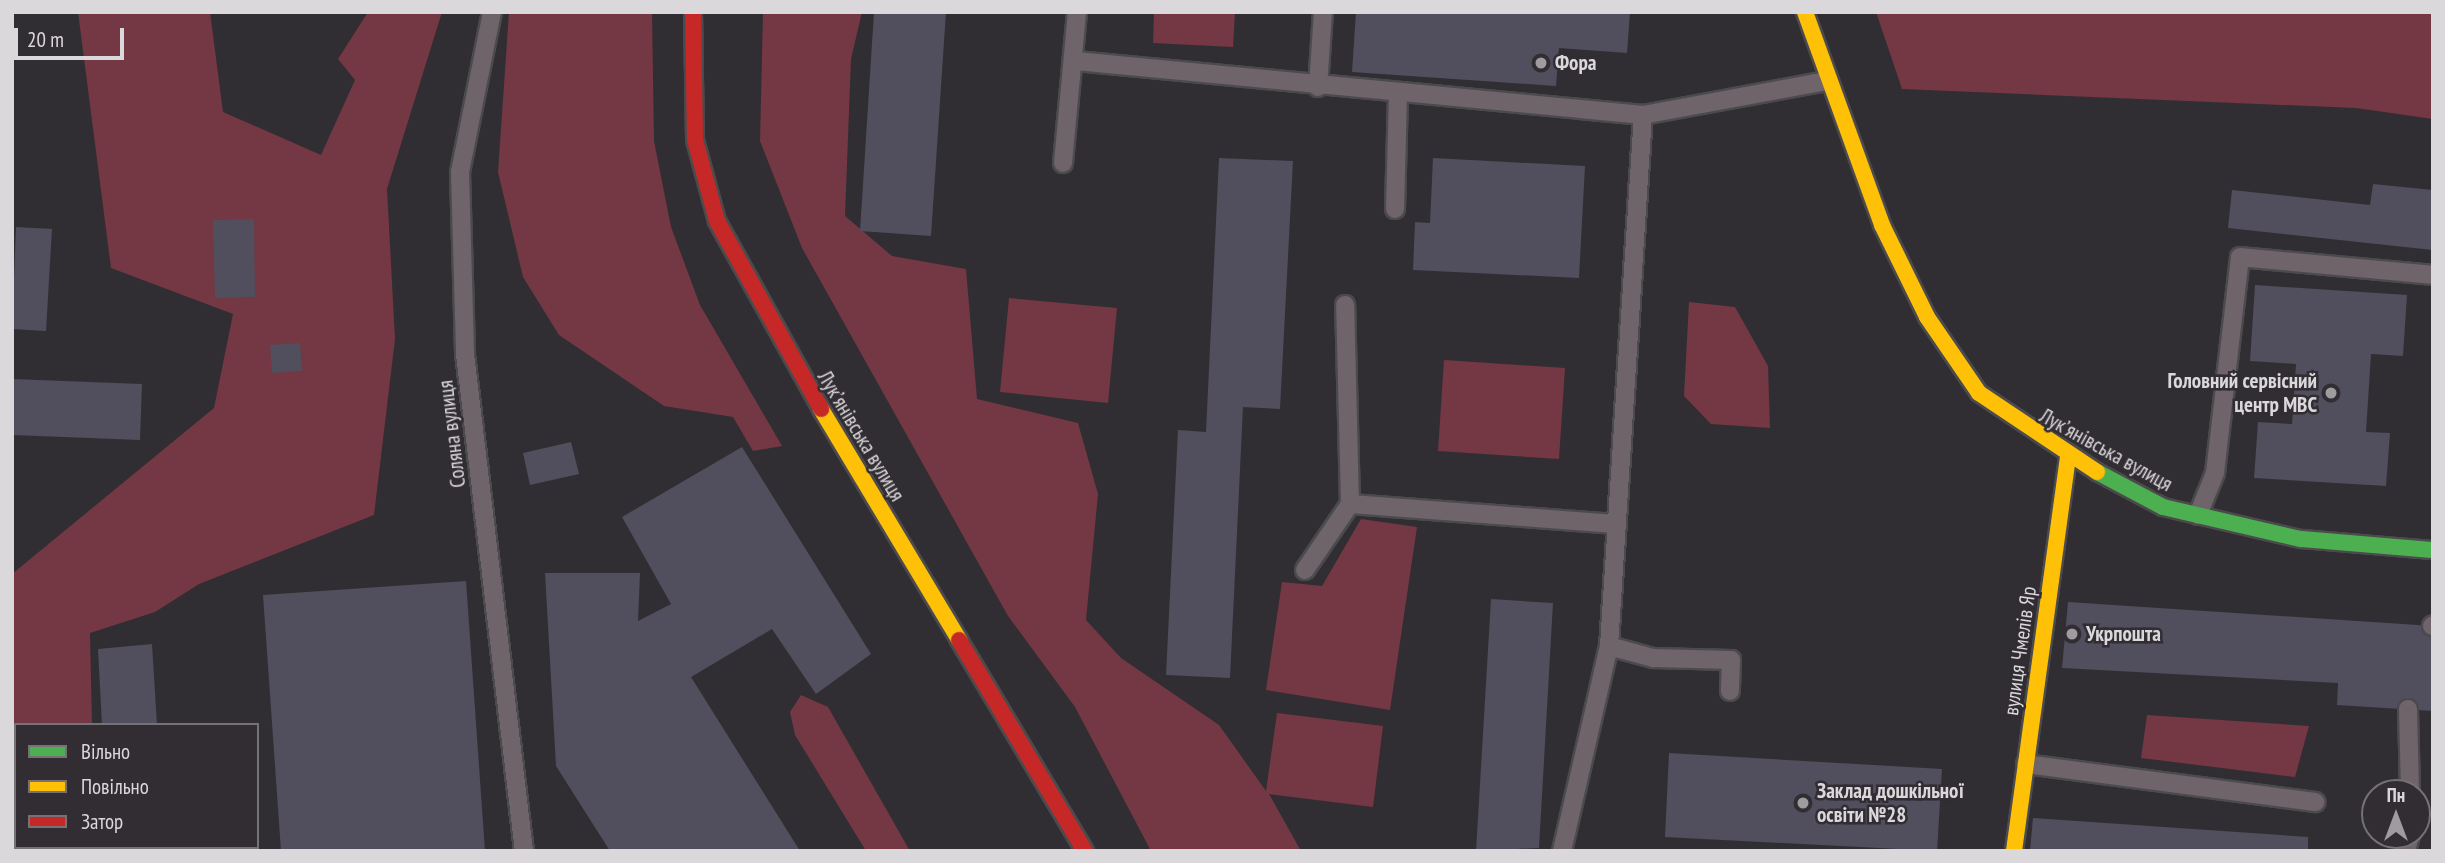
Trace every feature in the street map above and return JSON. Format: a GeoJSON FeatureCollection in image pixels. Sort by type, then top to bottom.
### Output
{"type":"FeatureCollection","features":[{"type":"Feature","properties":{"kind":"street","name":"Лукʼянівська вулиця"},"geometry":{"type":"LineString","coordinates":[[693,12],[695,140],[717,221],[764,314],[1085,851]]}},
{"type":"Feature","properties":{"kind":"street","name":"Лукʼянівська вулиця"},"geometry":{"type":"LineString","coordinates":[[1805,12],[1826,81],[1882,225],[1927,317],[1979,393],[2068,457],[2163,507],[2301,540],[2433,551]]}},
{"type":"Feature","properties":{"kind":"street","name":"вулиця Чмелів Яр"},"geometry":{"type":"LineString","coordinates":[[2014,851],[2068,457]]}},
{"type":"Feature","properties":{"kind":"lane","name":"Соляна вулиця"},"geometry":{"type":"LineString","coordinates":[[492,12],[460,172],[465,354],[524,851]]}},
{"type":"Feature","properties":{"kind":"lane"},"geometry":{"type":"LineString","coordinates":[[1063,163],[1076,61],[1077,12]]}},
{"type":"Feature","properties":{"kind":"lane"},"geometry":{"type":"LineString","coordinates":[[1318,87],[1323,12]]}},
{"type":"Feature","properties":{"kind":"lane"},"geometry":{"type":"LineString","coordinates":[[1076,61],[1318,87],[1643,115],[1826,81]]}},
{"type":"Feature","properties":{"kind":"lane"},"geometry":{"type":"LineString","coordinates":[[1395,209],[1398,94]]}},
{"type":"Feature","properties":{"kind":"lane"},"geometry":{"type":"LineString","coordinates":[[1562,851],[1609,646],[1643,115]]}},
{"type":"Feature","properties":{"kind":"lane"},"geometry":{"type":"LineString","coordinates":[[2198,515],[2215,473],[2240,257],[2433,275]]}},
{"type":"Feature","properties":{"kind":"lane"},"geometry":{"type":"LineString","coordinates":[[1305,570],[1350,504],[1345,304]]}},
{"type":"Feature","properties":{"kind":"lane"},"geometry":{"type":"LineString","coordinates":[[1350,504],[1616,524]]}},
{"type":"Feature","properties":{"kind":"lane"},"geometry":{"type":"LineString","coordinates":[[1609,646],[1653,658],[1731,660],[1730,691]]}},
{"type":"Feature","properties":{"kind":"lane"},"geometry":{"type":"LineString","coordinates":[[2408,709],[2410,779]]}},
{"type":"Feature","properties":{"kind":"lane"},"geometry":{"type":"LineString","coordinates":[[2026,764],[2316,802]]}},
{"type":"Feature","properties":{"kind":"shaded area"},"geometry":{"type":"Polygon","coordinates":[[[78,12],[210,12],[223,112],[321,155],[355,80],[338,59],[368,12],[442,12],[387,189],[395,339],[374,515],[199,584],[155,612],[90,633],[92,723],[14,723],[14,849],[94,851],[12,851],[12,574],[214,408],[233,314],[111,268],[78,12]]]}},
{"type":"Feature","properties":{"kind":"shaded area"},"geometry":{"type":"Polygon","coordinates":[[[509,12],[652,12],[654,141],[671,227],[700,305],[782,446],[753,451],[733,417],[664,406],[559,335],[523,277],[498,172],[509,12]]]}},
{"type":"Feature","properties":{"kind":"shaded area"},"geometry":{"type":"Polygon","coordinates":[[[763,12],[862,12],[851,59],[845,216],[892,256],[966,269],[977,399],[1078,423],[1098,494],[1086,620],[1121,658],[1219,725],[1266,791],[1277,713],[1383,726],[1373,807],[1269,794],[1301,851],[1151,851],[1075,707],[1008,616],[802,248],[760,141],[763,12]]]}},
{"type":"Feature","properties":{"kind":"shaded area"},"geometry":{"type":"Polygon","coordinates":[[[1154,12],[1235,12],[1233,47],[1153,43],[1154,12]]]}},
{"type":"Feature","properties":{"kind":"shaded area"},"geometry":{"type":"Polygon","coordinates":[[[1876,12],[2433,12],[2433,119],[2356,108],[1902,89],[1876,12]]]}},
{"type":"Feature","properties":{"kind":"shaded area"},"geometry":{"type":"Polygon","coordinates":[[[1009,298],[1117,308],[1108,403],[1000,392],[1009,298]]]}},
{"type":"Feature","properties":{"kind":"shaded area"},"geometry":{"type":"Polygon","coordinates":[[[1689,302],[1735,307],[1768,366],[1770,428],[1711,424],[1684,396],[1689,302]]]}},
{"type":"Feature","properties":{"kind":"shaded area"},"geometry":{"type":"Polygon","coordinates":[[[1444,360],[1565,368],[1559,459],[1438,451],[1444,360]]]}},
{"type":"Feature","properties":{"kind":"shaded area"},"geometry":{"type":"Polygon","coordinates":[[[1361,519],[1417,527],[1390,710],[1266,690],[1282,582],[1322,586],[1361,519]]]}},
{"type":"Feature","properties":{"kind":"shaded area"},"geometry":{"type":"Polygon","coordinates":[[[801,695],[828,707],[910,851],[866,851],[795,735],[790,712],[801,695]]]}},
{"type":"Feature","properties":{"kind":"shaded area"},"geometry":{"type":"Polygon","coordinates":[[[2147,715],[2309,726],[2295,777],[2141,758],[2147,715]]]}},
{"type":"Feature","properties":{"kind":"building"},"geometry":{"type":"Polygon","coordinates":[[[874,12],[946,12],[931,236],[860,231],[874,12]]]}},
{"type":"Feature","properties":{"kind":"building"},"geometry":{"type":"Polygon","coordinates":[[[1356,12],[1630,12],[1627,53],[1559,48],[1556,86],[1352,72],[1356,12]]]}},
{"type":"Feature","properties":{"kind":"building"},"geometry":{"type":"Polygon","coordinates":[[[1219,158],[1293,161],[1280,409],[1243,407],[1230,678],[1166,675],[1178,430],[1206,432],[1219,158]]]}},
{"type":"Feature","properties":{"kind":"building"},"geometry":{"type":"Polygon","coordinates":[[[1433,158],[1585,166],[1579,278],[1413,270],[1415,222],[1430,223],[1433,158]]]}},
{"type":"Feature","properties":{"kind":"building"},"geometry":{"type":"Polygon","coordinates":[[[2373,184],[2433,190],[2433,250],[2228,228],[2232,190],[2370,205],[2373,184]]]}},
{"type":"Feature","properties":{"kind":"building"},"geometry":{"type":"Polygon","coordinates":[[[254,219],[255,297],[215,298],[213,220],[254,219]]]}},
{"type":"Feature","properties":{"kind":"building"},"geometry":{"type":"Polygon","coordinates":[[[16,227],[52,229],[46,331],[12,329],[16,227]]]}},
{"type":"Feature","properties":{"kind":"building","name":"Головний сервісний центр МВС"},"geometry":{"type":"Polygon","coordinates":[[[2255,285],[2407,295],[2403,356],[2371,354],[2366,432],[2390,433],[2386,486],[2254,478],[2258,422],[2292,424],[2296,364],[2250,361],[2255,285]]]}},
{"type":"Feature","properties":{"kind":"building"},"geometry":{"type":"Polygon","coordinates":[[[300,343],[302,371],[272,373],[270,345],[300,343]]]}},
{"type":"Feature","properties":{"kind":"building"},"geometry":{"type":"Polygon","coordinates":[[[12,379],[142,384],[140,440],[12,435],[12,379]]]}},
{"type":"Feature","properties":{"kind":"building"},"geometry":{"type":"Polygon","coordinates":[[[571,442],[579,474],[530,485],[523,453],[571,442]]]}},
{"type":"Feature","properties":{"kind":"building"},"geometry":{"type":"Polygon","coordinates":[[[742,447],[871,654],[816,694],[772,629],[691,677],[800,851],[610,851],[556,766],[545,573],[640,573],[638,621],[671,604],[622,517],[742,447]]]}},
{"type":"Feature","properties":{"kind":"building"},"geometry":{"type":"Polygon","coordinates":[[[466,581],[485,851],[281,851],[263,595],[466,581]]]}},
{"type":"Feature","properties":{"kind":"building"},"geometry":{"type":"Polygon","coordinates":[[[1491,599],[1553,603],[1539,848],[1476,851],[1491,599]]]}},
{"type":"Feature","properties":{"kind":"building"},"geometry":{"type":"Polygon","coordinates":[[[2068,602],[2433,626],[2433,711],[2337,705],[2338,683],[2062,668],[2068,602]]]}},
{"type":"Feature","properties":{"kind":"building"},"geometry":{"type":"Polygon","coordinates":[[[152,644],[157,723],[102,723],[98,649],[152,644]]]}},
{"type":"Feature","properties":{"kind":"building","name":"Заклад дошкільної освіти №28"},"geometry":{"type":"Polygon","coordinates":[[[1669,753],[1942,769],[1937,851],[1665,837],[1669,753]]]}},
{"type":"Feature","properties":{"kind":"building"},"geometry":{"type":"Polygon","coordinates":[[[2033,818],[2308,837],[2308,851],[2030,851],[2033,818]]]}},
{"type":"Feature","properties":{"kind":"building"},"geometry":{"type":"Polygon","coordinates":[[[108,849],[166,849],[166,851],[108,849]]]}},
{"type":"Feature","properties":{"kind":"traffic: fast"},"geometry":{"type":"LineString","coordinates":[[2097,472],[2163,507],[2301,539],[2433,550]]}},
{"type":"Feature","properties":{"kind":"traffic: slow"},"geometry":{"type":"LineString","coordinates":[[1805,12],[1882,225],[1927,317],[1979,393],[2097,472]]}},
{"type":"Feature","properties":{"kind":"traffic: slow"},"geometry":{"type":"LineString","coordinates":[[821,409],[959,640]]}},
{"type":"Feature","properties":{"kind":"traffic: slow"},"geometry":{"type":"LineString","coordinates":[[2014,851],[2068,457]]}},
{"type":"Feature","properties":{"kind":"traffic: jam"},"geometry":{"type":"LineString","coordinates":[[693,12],[695,140],[717,221],[821,409]]}},
{"type":"Feature","properties":{"kind":"traffic: jam"},"geometry":{"type":"LineString","coordinates":[[959,640],[1085,851]]}},
{"type":"Feature","properties":{"kind":"place","name":"Фора"},"geometry":{"type":"Point","coordinates":[1541,63]}},
{"type":"Feature","properties":{"kind":"place","name":"Головний сервісний центр МВС"},"geometry":{"type":"Point","coordinates":[2331,393]}},
{"type":"Feature","properties":{"kind":"place","name":"Укрпошта"},"geometry":{"type":"Point","coordinates":[2072,634]}},
{"type":"Feature","properties":{"kind":"place","name":"Заклад дошкільної освіти №28"},"geometry":{"type":"Point","coordinates":[1803,803]}}]}
